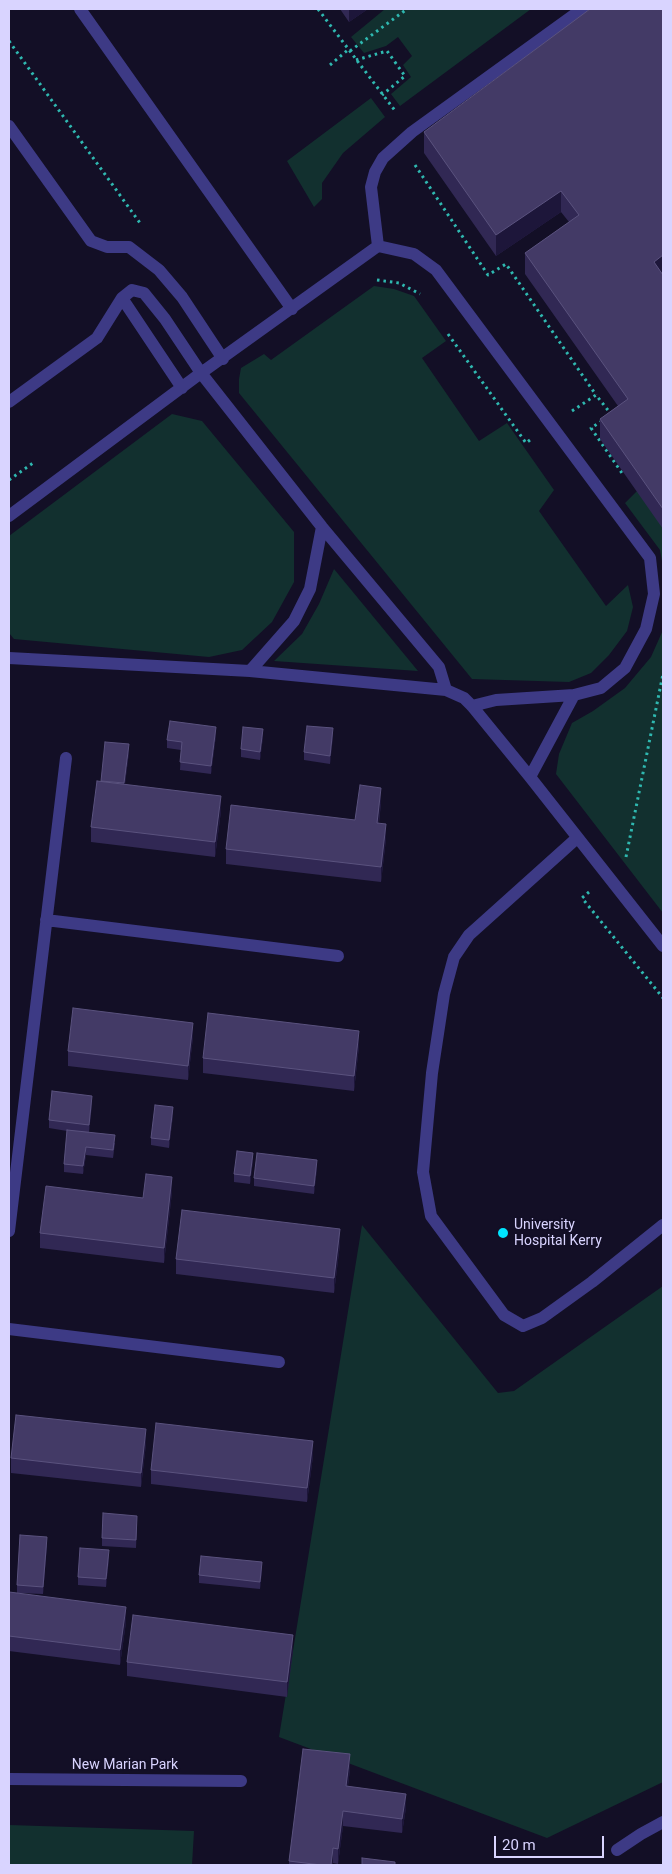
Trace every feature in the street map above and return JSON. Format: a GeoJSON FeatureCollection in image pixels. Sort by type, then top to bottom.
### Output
{"type":"FeatureCollection","features":[{"type":"Feature","properties":{"kind":"street"},"geometry":{"type":"LineString","coordinates":[[80,9],[292,309]]}},
{"type":"Feature","properties":{"kind":"street"},"geometry":{"type":"LineString","coordinates":[[378,246],[371,187],[375,172],[383,158],[412,132],[582,9]]}},
{"type":"Feature","properties":{"kind":"street"},"geometry":{"type":"LineString","coordinates":[[9,126],[91,241],[107,247],[129,247],[159,270],[182,298],[223,359]]}},
{"type":"Feature","properties":{"kind":"street"},"geometry":{"type":"LineString","coordinates":[[9,516],[201,373],[378,246],[414,254],[436,270],[650,558],[654,594],[646,629],[625,668],[600,688],[574,695],[496,700],[472,706]]}},
{"type":"Feature","properties":{"kind":"street"},"geometry":{"type":"LineString","coordinates":[[9,402],[97,338],[122,298],[132,290],[144,292],[165,319],[201,373],[322,527],[439,667],[446,690]]}},
{"type":"Feature","properties":{"kind":"street"},"geometry":{"type":"LineString","coordinates":[[122,298],[182,388]]}},
{"type":"Feature","properties":{"kind":"street"},"geometry":{"type":"LineString","coordinates":[[250,671],[294,621],[310,589],[322,527]]}},
{"type":"Feature","properties":{"kind":"street"},"geometry":{"type":"LineString","coordinates":[[9,658],[250,671],[446,690],[464,698],[472,706],[663,946]]}},
{"type":"Feature","properties":{"kind":"street"},"geometry":{"type":"LineString","coordinates":[[530,777],[574,695]]}},
{"type":"Feature","properties":{"kind":"street"},"geometry":{"type":"LineString","coordinates":[[9,1231],[66,758]]}},
{"type":"Feature","properties":{"kind":"street"},"geometry":{"type":"LineString","coordinates":[[577,838],[469,936],[454,957],[444,994],[432,1073],[423,1172],[431,1216],[504,1314],[523,1326],[542,1318],[592,1282],[663,1225]]}},
{"type":"Feature","properties":{"kind":"street"},"geometry":{"type":"LineString","coordinates":[[46,920],[338,956]]}},
{"type":"Feature","properties":{"kind":"street"},"geometry":{"type":"LineString","coordinates":[[9,1328],[279,1362]]}},
{"type":"Feature","properties":{"kind":"street","name":"New Marian Park"},"geometry":{"type":"LineString","coordinates":[[9,1779],[241,1781]]}},
{"type":"Feature","properties":{"kind":"street"},"geometry":{"type":"LineString","coordinates":[[617,1850],[663,1822]]}},
{"type":"Feature","properties":{"kind":"path"},"geometry":{"type":"LineString","coordinates":[[318,9],[397,114]]}},
{"type":"Feature","properties":{"kind":"path"},"geometry":{"type":"LineString","coordinates":[[330,65],[407,9]]}},
{"type":"Feature","properties":{"kind":"path"},"geometry":{"type":"LineString","coordinates":[[9,41],[143,227]]}},
{"type":"Feature","properties":{"kind":"path"},"geometry":{"type":"LineString","coordinates":[[356,60],[387,51],[405,76],[382,95]]}},
{"type":"Feature","properties":{"kind":"path"},"geometry":{"type":"LineString","coordinates":[[411,159],[488,275],[506,264],[610,414]]}},
{"type":"Feature","properties":{"kind":"path"},"geometry":{"type":"LineString","coordinates":[[376,279],[399,283],[419,294],[423,299]]}},
{"type":"Feature","properties":{"kind":"path"},"geometry":{"type":"LineString","coordinates":[[443,326],[526,443],[534,438]]}},
{"type":"Feature","properties":{"kind":"path"},"geometry":{"type":"LineString","coordinates":[[565,416],[596,395]]}},
{"type":"Feature","properties":{"kind":"path"},"geometry":{"type":"LineString","coordinates":[[615,411],[591,428],[624,476]]}},
{"type":"Feature","properties":{"kind":"path"},"geometry":{"type":"LineString","coordinates":[[9,480],[40,458]]}},
{"type":"Feature","properties":{"kind":"path"},"geometry":{"type":"LineString","coordinates":[[626,860],[663,674]]}},
{"type":"Feature","properties":{"kind":"path"},"geometry":{"type":"LineString","coordinates":[[589,892],[582,898],[663,998]]}},
{"type":"Feature","properties":{"kind":"green space"},"geometry":{"type":"Polygon","coordinates":[[[385,9],[531,9],[400,106],[391,94],[411,77],[403,65],[412,56],[398,37],[386,46],[364,53],[351,37],[385,9]]]}},
{"type":"Feature","properties":{"kind":"green space"},"geometry":{"type":"Polygon","coordinates":[[[371,98],[385,117],[343,153],[322,183],[322,199],[314,207],[287,161],[371,98]]]}},
{"type":"Feature","properties":{"kind":"green space"},"geometry":{"type":"Polygon","coordinates":[[[374,286],[394,289],[414,296],[446,341],[422,358],[479,441],[507,423],[554,490],[539,511],[606,606],[628,585],[633,607],[627,631],[609,655],[591,673],[569,682],[472,679],[239,393],[241,368],[264,354],[271,360],[374,286]]]}},
{"type":"Feature","properties":{"kind":"green space"},"geometry":{"type":"Polygon","coordinates":[[[172,414],[202,421],[294,532],[294,582],[272,622],[242,650],[209,657],[14,639],[9,633],[9,536],[172,414]]]}},
{"type":"Feature","properties":{"kind":"green space"},"geometry":{"type":"Polygon","coordinates":[[[639,489],[663,526],[663,567],[660,550],[625,503],[639,489]]]}},
{"type":"Feature","properties":{"kind":"green space"},"geometry":{"type":"Polygon","coordinates":[[[334,569],[418,671],[274,661],[302,634],[319,604],[334,569]]]}},
{"type":"Feature","properties":{"kind":"green space"},"geometry":{"type":"Polygon","coordinates":[[[663,630],[663,913],[556,774],[559,754],[572,723],[593,711],[625,688],[651,657],[663,630]]]}},
{"type":"Feature","properties":{"kind":"green space"},"geometry":{"type":"Polygon","coordinates":[[[362,1225],[498,1393],[514,1391],[663,1286],[663,1782],[547,1838],[279,1737],[362,1225]]]}},
{"type":"Feature","properties":{"kind":"green space"},"geometry":{"type":"Polygon","coordinates":[[[9,1825],[194,1831],[192,1865],[9,1865],[9,1825]]]}},
{"type":"Feature","properties":{"kind":"building"},"geometry":{"type":"Polygon","coordinates":[[[590,9],[663,9],[663,255],[654,262],[663,275],[663,509],[600,419],[628,399],[525,253],[579,215],[561,191],[496,235],[424,132],[590,9]]]}},
{"type":"Feature","properties":{"kind":"building"},"geometry":{"type":"Polygon","coordinates":[[[170,721],[216,727],[211,766],[180,762],[182,742],[167,740],[170,721]]]}},
{"type":"Feature","properties":{"kind":"building"},"geometry":{"type":"Polygon","coordinates":[[[307,726],[333,728],[330,756],[304,752],[307,726]]]}},
{"type":"Feature","properties":{"kind":"building"},"geometry":{"type":"Polygon","coordinates":[[[243,727],[263,729],[260,752],[241,749],[243,727]]]}},
{"type":"Feature","properties":{"kind":"building"},"geometry":{"type":"Polygon","coordinates":[[[105,742],[129,744],[124,783],[101,781],[105,742]]]}},
{"type":"Feature","properties":{"kind":"building"},"geometry":{"type":"Polygon","coordinates":[[[97,781],[221,796],[215,842],[91,827],[97,781]]]}},
{"type":"Feature","properties":{"kind":"building"},"geometry":{"type":"Polygon","coordinates":[[[360,785],[381,788],[377,823],[386,824],[381,867],[226,849],[231,805],[355,820],[360,785]]]}},
{"type":"Feature","properties":{"kind":"building"},"geometry":{"type":"Polygon","coordinates":[[[73,1008],[193,1023],[188,1066],[68,1051],[73,1008]]]}},
{"type":"Feature","properties":{"kind":"building"},"geometry":{"type":"Polygon","coordinates":[[[208,1013],[359,1031],[354,1076],[203,1058],[208,1013]]]}},
{"type":"Feature","properties":{"kind":"building"},"geometry":{"type":"Polygon","coordinates":[[[52,1091],[92,1096],[89,1125],[49,1120],[52,1091]]]}},
{"type":"Feature","properties":{"kind":"building"},"geometry":{"type":"Polygon","coordinates":[[[155,1105],[173,1107],[169,1140],[151,1138],[155,1105]]]}},
{"type":"Feature","properties":{"kind":"building"},"geometry":{"type":"Polygon","coordinates":[[[67,1130],[115,1135],[113,1150],[86,1147],[83,1166],[64,1164],[67,1130]]]}},
{"type":"Feature","properties":{"kind":"building"},"geometry":{"type":"Polygon","coordinates":[[[237,1151],[253,1153],[250,1176],[234,1174],[237,1151]]]}},
{"type":"Feature","properties":{"kind":"building"},"geometry":{"type":"Polygon","coordinates":[[[257,1153],[317,1160],[314,1186],[254,1178],[257,1153]]]}},
{"type":"Feature","properties":{"kind":"building"},"geometry":{"type":"Polygon","coordinates":[[[146,1174],[172,1177],[164,1248],[40,1233],[46,1186],[143,1198],[146,1174]]]}},
{"type":"Feature","properties":{"kind":"building"},"geometry":{"type":"Polygon","coordinates":[[[182,1210],[340,1229],[334,1278],[176,1259],[182,1210]]]}},
{"type":"Feature","properties":{"kind":"building"},"geometry":{"type":"Polygon","coordinates":[[[16,1415],[146,1429],[141,1473],[11,1458],[16,1415]]]}},
{"type":"Feature","properties":{"kind":"building"},"geometry":{"type":"Polygon","coordinates":[[[156,1423],[313,1441],[307,1488],[151,1470],[156,1423]]]}},
{"type":"Feature","properties":{"kind":"building"},"geometry":{"type":"Polygon","coordinates":[[[103,1513],[137,1516],[136,1540],[102,1538],[103,1513]]]}},
{"type":"Feature","properties":{"kind":"building"},"geometry":{"type":"Polygon","coordinates":[[[20,1535],[47,1537],[43,1587],[17,1585],[20,1535]]]}},
{"type":"Feature","properties":{"kind":"building"},"geometry":{"type":"Polygon","coordinates":[[[80,1548],[109,1550],[106,1579],[78,1577],[80,1548]]]}},
{"type":"Feature","properties":{"kind":"building"},"geometry":{"type":"Polygon","coordinates":[[[201,1556],[262,1562],[260,1582],[199,1575],[201,1556]]]}},
{"type":"Feature","properties":{"kind":"building"},"geometry":{"type":"Polygon","coordinates":[[[9,1592],[126,1607],[120,1650],[9,1636],[9,1592]]]}},
{"type":"Feature","properties":{"kind":"building"},"geometry":{"type":"Polygon","coordinates":[[[133,1615],[293,1635],[287,1682],[127,1662],[133,1615]]]}},
{"type":"Feature","properties":{"kind":"building"},"geometry":{"type":"Polygon","coordinates":[[[303,1749],[350,1754],[346,1786],[406,1794],[402,1819],[343,1811],[338,1849],[333,1848],[331,1865],[289,1861],[303,1749]]]}},
{"type":"Feature","properties":{"kind":"building"},"geometry":{"type":"Polygon","coordinates":[[[362,1858],[395,1862],[395,1865],[362,1865],[362,1858]]]}},
{"type":"Feature","properties":{"kind":"place","name":"University Hospital Kerry"},"geometry":{"type":"Point","coordinates":[503,1233]}}]}
